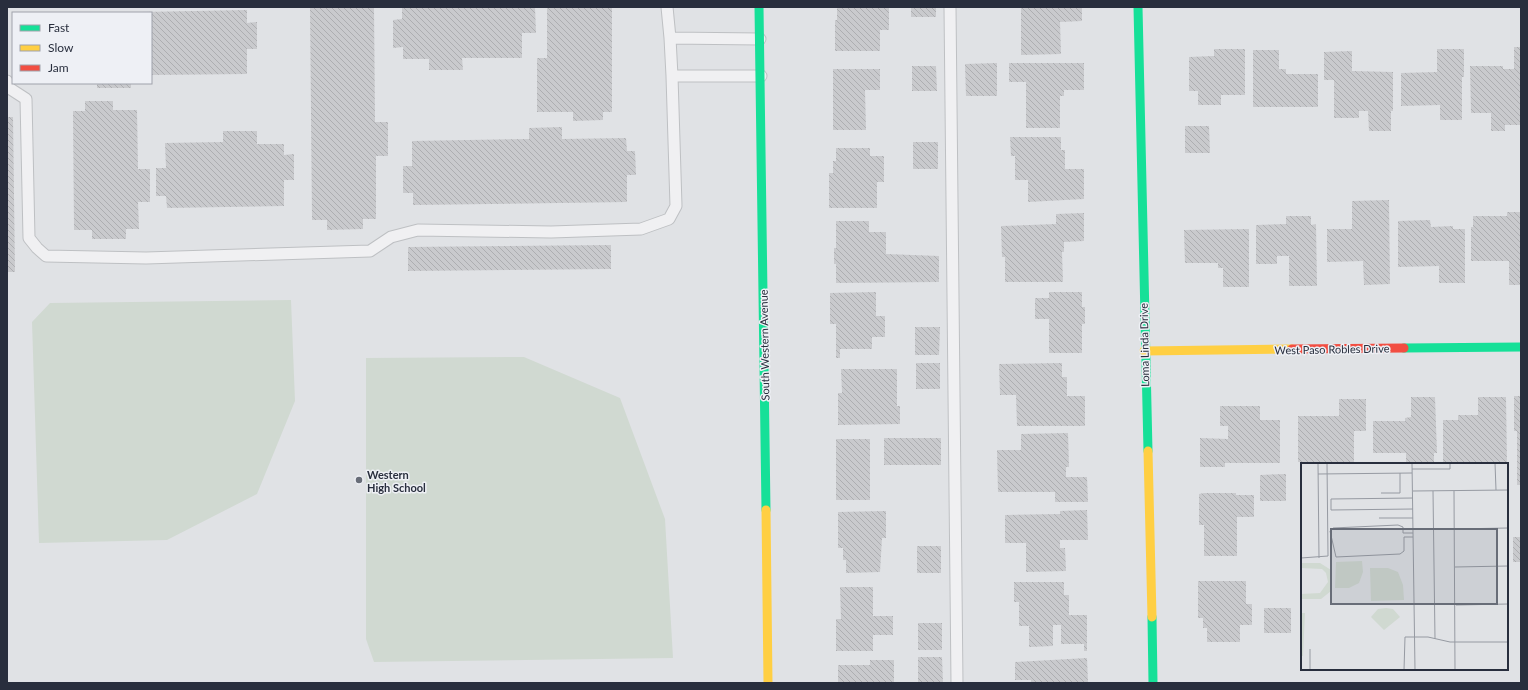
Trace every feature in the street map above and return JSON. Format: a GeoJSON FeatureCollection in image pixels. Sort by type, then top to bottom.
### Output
{"type":"FeatureCollection","features":[{"type":"Feature","properties":{"kind":"street","name":"South Western Avenue"},"geometry":{"type":"LineString","coordinates":[[759,7],[768,683]]}},
{"type":"Feature","properties":{"kind":"street","name":"Loma Linda Drive"},"geometry":{"type":"LineString","coordinates":[[1138,7],[1152,683]]}},
{"type":"Feature","properties":{"kind":"street","name":"West Paso Robles Drive"},"geometry":{"type":"LineString","coordinates":[[1144,351],[1521,346]]}},
{"type":"Feature","properties":{"kind":"lane"},"geometry":{"type":"LineString","coordinates":[[7,81],[9,88],[26,98],[30,238],[37,248],[46,256],[146,258],[370,251],[391,237],[418,230],[551,232],[641,230],[669,218],[676,206],[672,76],[667,7]]}},
{"type":"Feature","properties":{"kind":"lane"},"geometry":{"type":"LineString","coordinates":[[950,7],[957,683]]}},
{"type":"Feature","properties":{"kind":"lane"},"geometry":{"type":"LineString","coordinates":[[670,38],[760,39]]}},
{"type":"Feature","properties":{"kind":"lane"},"geometry":{"type":"LineString","coordinates":[[672,76],[760,76]]}},
{"type":"Feature","properties":{"kind":"shaded area"},"geometry":{"type":"Polygon","coordinates":[[[291,300],[295,401],[257,494],[167,540],[39,543],[32,322],[50,303],[291,300]]]}},
{"type":"Feature","properties":{"kind":"shaded area"},"geometry":{"type":"Polygon","coordinates":[[[524,357],[620,398],[665,519],[673,658],[374,662],[366,639],[366,358],[524,357]]]}},
{"type":"Feature","properties":{"kind":"building"},"geometry":{"type":"Polygon","coordinates":[[[310,7],[374,7],[375,122],[388,122],[388,156],[376,156],[376,219],[363,219],[363,229],[327,230],[327,220],[312,220],[310,7]]]}},
{"type":"Feature","properties":{"kind":"building"},"geometry":{"type":"Polygon","coordinates":[[[402,7],[535,7],[536,33],[522,33],[522,58],[462,58],[463,70],[429,70],[429,59],[403,59],[403,47],[393,48],[393,20],[402,19],[402,7]]]}},
{"type":"Feature","properties":{"kind":"building"},"geometry":{"type":"Polygon","coordinates":[[[547,7],[612,7],[612,112],[603,112],[603,120],[573,121],[573,112],[537,112],[537,58],[547,58],[547,7]]]}},
{"type":"Feature","properties":{"kind":"building"},"geometry":{"type":"Polygon","coordinates":[[[837,7],[889,7],[889,30],[880,30],[880,51],[835,51],[835,20],[837,20],[837,7]]]}},
{"type":"Feature","properties":{"kind":"building"},"geometry":{"type":"Polygon","coordinates":[[[911,7],[936,7],[936,17],[911,17],[911,7]]]}},
{"type":"Feature","properties":{"kind":"building"},"geometry":{"type":"Polygon","coordinates":[[[1021,7],[1082,7],[1082,21],[1060,22],[1061,54],[1021,55],[1021,7]]]}},
{"type":"Feature","properties":{"kind":"building"},"geometry":{"type":"Polygon","coordinates":[[[247,10],[247,23],[257,22],[257,49],[247,49],[247,74],[152,75],[152,12],[142,12],[247,10]]]}},
{"type":"Feature","properties":{"kind":"building"},"geometry":{"type":"Polygon","coordinates":[[[1514,47],[1521,47],[1521,125],[1505,125],[1505,131],[1491,131],[1491,113],[1471,113],[1470,66],[1503,66],[1503,69],[1514,69],[1514,47]]]}},
{"type":"Feature","properties":{"kind":"building"},"geometry":{"type":"Polygon","coordinates":[[[1214,49],[1245,49],[1245,95],[1221,95],[1221,105],[1198,105],[1198,91],[1189,91],[1189,57],[1214,56],[1214,49]]]}},
{"type":"Feature","properties":{"kind":"building"},"geometry":{"type":"Polygon","coordinates":[[[1437,49],[1464,49],[1464,77],[1462,77],[1462,120],[1440,120],[1440,105],[1401,106],[1401,73],[1437,72],[1437,49]]]}},
{"type":"Feature","properties":{"kind":"building"},"geometry":{"type":"Polygon","coordinates":[[[1253,50],[1279,50],[1279,69],[1286,69],[1286,74],[1318,74],[1318,107],[1253,107],[1253,50]]]}},
{"type":"Feature","properties":{"kind":"building"},"geometry":{"type":"Polygon","coordinates":[[[1352,51],[1352,71],[1393,72],[1393,111],[1391,111],[1391,131],[1369,131],[1368,111],[1359,111],[1359,118],[1334,118],[1334,80],[1324,80],[1324,52],[1352,51]]]}},
{"type":"Feature","properties":{"kind":"building"},"geometry":{"type":"Polygon","coordinates":[[[997,63],[997,96],[966,96],[965,64],[997,63]]]}},
{"type":"Feature","properties":{"kind":"building"},"geometry":{"type":"Polygon","coordinates":[[[1009,63],[1084,63],[1084,90],[1064,90],[1064,96],[1060,96],[1060,128],[1026,128],[1026,82],[1009,82],[1009,63]]]}},
{"type":"Feature","properties":{"kind":"building"},"geometry":{"type":"Polygon","coordinates":[[[912,66],[936,66],[937,91],[912,91],[912,66]]]}},
{"type":"Feature","properties":{"kind":"building"},"geometry":{"type":"Polygon","coordinates":[[[833,69],[880,69],[880,90],[865,90],[866,130],[833,130],[833,69]]]}},
{"type":"Feature","properties":{"kind":"building"},"geometry":{"type":"Polygon","coordinates":[[[97,84],[131,84],[131,88],[97,88],[97,84]]]}},
{"type":"Feature","properties":{"kind":"building"},"geometry":{"type":"Polygon","coordinates":[[[85,101],[113,101],[113,110],[137,110],[138,169],[150,169],[150,202],[138,202],[139,229],[126,229],[126,239],[92,239],[92,230],[74,230],[73,111],[85,111],[85,101]]]}},
{"type":"Feature","properties":{"kind":"building"},"geometry":{"type":"Polygon","coordinates":[[[7,117],[13,117],[15,272],[7,272],[7,117]]]}},
{"type":"Feature","properties":{"kind":"building"},"geometry":{"type":"Polygon","coordinates":[[[1185,126],[1209,126],[1210,153],[1185,153],[1185,126]]]}},
{"type":"Feature","properties":{"kind":"building"},"geometry":{"type":"Polygon","coordinates":[[[562,127],[562,139],[626,138],[627,151],[635,151],[636,175],[627,175],[627,202],[413,205],[413,193],[403,193],[403,166],[412,166],[412,141],[529,139],[529,128],[562,127]]]}},
{"type":"Feature","properties":{"kind":"building"},"geometry":{"type":"Polygon","coordinates":[[[223,131],[257,131],[257,144],[284,144],[284,155],[294,154],[294,180],[284,180],[284,206],[167,208],[166,196],[156,196],[156,168],[166,168],[165,143],[223,142],[223,131]]]}},
{"type":"Feature","properties":{"kind":"building"},"geometry":{"type":"Polygon","coordinates":[[[1010,137],[1061,137],[1061,150],[1065,150],[1065,169],[1084,169],[1084,199],[1028,202],[1028,180],[1015,180],[1015,156],[1011,156],[1010,137]]]}},
{"type":"Feature","properties":{"kind":"building"},"geometry":{"type":"Polygon","coordinates":[[[913,142],[938,142],[938,169],[913,169],[913,142]]]}},
{"type":"Feature","properties":{"kind":"building"},"geometry":{"type":"Polygon","coordinates":[[[836,148],[870,148],[870,156],[884,156],[884,182],[877,182],[877,208],[829,208],[829,173],[833,173],[833,161],[836,161],[836,148]]]}},
{"type":"Feature","properties":{"kind":"building"},"geometry":{"type":"Polygon","coordinates":[[[1389,200],[1390,284],[1364,285],[1363,261],[1327,262],[1327,229],[1352,229],[1352,201],[1389,200]]]}},
{"type":"Feature","properties":{"kind":"building"},"geometry":{"type":"Polygon","coordinates":[[[1507,212],[1521,212],[1521,285],[1509,285],[1509,261],[1471,261],[1471,227],[1473,227],[1473,216],[1507,216],[1507,212]]]}},
{"type":"Feature","properties":{"kind":"building"},"geometry":{"type":"Polygon","coordinates":[[[1084,213],[1084,241],[1064,242],[1064,252],[1062,252],[1063,282],[1005,282],[1005,257],[1002,257],[1001,226],[1056,224],[1056,214],[1084,213]]]}},
{"type":"Feature","properties":{"kind":"building"},"geometry":{"type":"Polygon","coordinates":[[[1286,216],[1311,216],[1311,225],[1316,224],[1317,286],[1289,286],[1289,256],[1277,256],[1277,264],[1256,264],[1256,225],[1286,224],[1286,216]]]}},
{"type":"Feature","properties":{"kind":"building"},"geometry":{"type":"Polygon","coordinates":[[[1430,220],[1431,227],[1453,226],[1453,229],[1465,229],[1465,283],[1439,283],[1439,266],[1398,267],[1398,221],[1430,220]]]}},
{"type":"Feature","properties":{"kind":"building"},"geometry":{"type":"Polygon","coordinates":[[[836,221],[869,221],[869,232],[886,232],[886,254],[939,256],[939,282],[836,283],[834,248],[836,248],[836,221]]]}},
{"type":"Feature","properties":{"kind":"building"},"geometry":{"type":"Polygon","coordinates":[[[1249,229],[1249,287],[1223,287],[1223,268],[1218,268],[1218,263],[1185,263],[1184,230],[1249,229]]]}},
{"type":"Feature","properties":{"kind":"building"},"geometry":{"type":"Polygon","coordinates":[[[611,245],[611,269],[408,271],[408,247],[611,245]]]}},
{"type":"Feature","properties":{"kind":"building"},"geometry":{"type":"Polygon","coordinates":[[[876,292],[876,316],[885,316],[885,337],[872,337],[872,349],[840,349],[840,358],[836,358],[836,324],[830,324],[830,293],[876,292]]]}},
{"type":"Feature","properties":{"kind":"building"},"geometry":{"type":"Polygon","coordinates":[[[1049,292],[1082,292],[1082,307],[1085,307],[1085,324],[1082,324],[1082,353],[1049,353],[1049,319],[1035,319],[1035,298],[1049,298],[1049,292]]]}},
{"type":"Feature","properties":{"kind":"building"},"geometry":{"type":"Polygon","coordinates":[[[915,327],[940,327],[939,355],[915,355],[915,327]]]}},
{"type":"Feature","properties":{"kind":"building"},"geometry":{"type":"Polygon","coordinates":[[[916,363],[940,363],[940,389],[916,389],[916,363]]]}},
{"type":"Feature","properties":{"kind":"building"},"geometry":{"type":"Polygon","coordinates":[[[1062,363],[1062,377],[1067,377],[1067,396],[1085,396],[1085,426],[1017,426],[1016,395],[1000,395],[999,364],[1062,363]]]}},
{"type":"Feature","properties":{"kind":"building"},"geometry":{"type":"Polygon","coordinates":[[[841,369],[897,369],[897,406],[900,406],[900,424],[838,425],[838,393],[842,393],[841,369]]]}},
{"type":"Feature","properties":{"kind":"building"},"geometry":{"type":"Polygon","coordinates":[[[1514,396],[1521,396],[1521,485],[1517,485],[1517,431],[1514,431],[1514,396]]]}},
{"type":"Feature","properties":{"kind":"building"},"geometry":{"type":"Polygon","coordinates":[[[1411,397],[1435,397],[1437,453],[1434,453],[1434,463],[1406,463],[1406,453],[1373,453],[1373,421],[1405,421],[1405,418],[1411,417],[1411,397]]]}},
{"type":"Feature","properties":{"kind":"building"},"geometry":{"type":"Polygon","coordinates":[[[1478,397],[1506,397],[1507,463],[1443,463],[1443,420],[1458,420],[1458,415],[1478,415],[1478,397]]]}},
{"type":"Feature","properties":{"kind":"building"},"geometry":{"type":"Polygon","coordinates":[[[1339,399],[1366,399],[1366,431],[1354,431],[1354,463],[1298,462],[1298,416],[1339,416],[1339,399]]]}},
{"type":"Feature","properties":{"kind":"building"},"geometry":{"type":"Polygon","coordinates":[[[1220,406],[1260,406],[1260,420],[1280,420],[1280,463],[1225,463],[1225,467],[1200,467],[1200,438],[1228,439],[1228,426],[1220,426],[1220,406]]]}},
{"type":"Feature","properties":{"kind":"building"},"geometry":{"type":"Polygon","coordinates":[[[1068,433],[1069,467],[1066,467],[1066,477],[1087,477],[1088,502],[1055,502],[1055,492],[998,492],[997,450],[1021,450],[1021,434],[1068,433]]]}},
{"type":"Feature","properties":{"kind":"building"},"geometry":{"type":"Polygon","coordinates":[[[884,438],[941,438],[941,465],[884,465],[884,438]]]}},
{"type":"Feature","properties":{"kind":"building"},"geometry":{"type":"Polygon","coordinates":[[[836,439],[870,439],[870,500],[836,500],[836,439]]]}},
{"type":"Feature","properties":{"kind":"building"},"geometry":{"type":"Polygon","coordinates":[[[1286,474],[1286,501],[1260,501],[1260,475],[1286,474]]]}},
{"type":"Feature","properties":{"kind":"building"},"geometry":{"type":"Polygon","coordinates":[[[1236,493],[1236,495],[1254,495],[1254,517],[1237,517],[1237,556],[1204,556],[1204,525],[1199,525],[1199,494],[1236,493]]]}},
{"type":"Feature","properties":{"kind":"building"},"geometry":{"type":"Polygon","coordinates":[[[1087,510],[1088,540],[1060,540],[1060,548],[1065,548],[1066,571],[1026,572],[1026,543],[1005,543],[1005,515],[1060,514],[1060,511],[1087,510]]]}},
{"type":"Feature","properties":{"kind":"building"},"geometry":{"type":"Polygon","coordinates":[[[886,511],[886,538],[882,538],[880,572],[846,573],[846,560],[843,560],[843,548],[838,548],[838,512],[886,511]]]}},
{"type":"Feature","properties":{"kind":"building"},"geometry":{"type":"Polygon","coordinates":[[[1513,537],[1521,537],[1521,562],[1513,562],[1513,537]]]}},
{"type":"Feature","properties":{"kind":"building"},"geometry":{"type":"Polygon","coordinates":[[[917,546],[941,546],[941,573],[917,573],[917,546]]]}},
{"type":"Feature","properties":{"kind":"building"},"geometry":{"type":"Polygon","coordinates":[[[1300,556],[1301,556],[1301,610],[1300,556]]]}},
{"type":"Feature","properties":{"kind":"building"},"geometry":{"type":"Polygon","coordinates":[[[1198,581],[1246,581],[1246,604],[1252,604],[1252,625],[1240,625],[1240,642],[1207,642],[1207,628],[1203,628],[1203,618],[1198,618],[1198,581]]]}},
{"type":"Feature","properties":{"kind":"building"},"geometry":{"type":"Polygon","coordinates":[[[1014,582],[1064,582],[1064,595],[1069,595],[1069,615],[1087,615],[1087,651],[1084,651],[1084,644],[1061,644],[1061,625],[1053,625],[1053,646],[1029,647],[1029,626],[1019,626],[1019,602],[1014,602],[1014,582]]]}},
{"type":"Feature","properties":{"kind":"building"},"geometry":{"type":"Polygon","coordinates":[[[840,587],[873,587],[873,616],[893,616],[893,635],[873,635],[873,651],[836,651],[836,619],[841,619],[840,587]]]}},
{"type":"Feature","properties":{"kind":"building"},"geometry":{"type":"Polygon","coordinates":[[[1264,608],[1291,608],[1291,633],[1264,633],[1264,608]]]}},
{"type":"Feature","properties":{"kind":"building"},"geometry":{"type":"Polygon","coordinates":[[[918,623],[942,623],[942,650],[918,650],[918,623]]]}},
{"type":"Feature","properties":{"kind":"building"},"geometry":{"type":"Polygon","coordinates":[[[918,657],[942,657],[943,683],[918,683],[918,657]]]}},
{"type":"Feature","properties":{"kind":"building"},"geometry":{"type":"Polygon","coordinates":[[[1087,658],[1088,683],[1031,683],[1031,680],[1015,680],[1015,662],[1087,658]]]}},
{"type":"Feature","properties":{"kind":"building"},"geometry":{"type":"Polygon","coordinates":[[[870,660],[894,660],[894,683],[838,683],[838,665],[870,665],[870,660]]]}},
{"type":"Feature","properties":{"kind":"traffic: fast"},"geometry":{"type":"LineString","coordinates":[[759,7],[766,510]]}},
{"type":"Feature","properties":{"kind":"traffic: fast"},"geometry":{"type":"LineString","coordinates":[[1138,7],[1148,451]]}},
{"type":"Feature","properties":{"kind":"traffic: fast"},"geometry":{"type":"LineString","coordinates":[[1404,348],[1521,347]]}},
{"type":"Feature","properties":{"kind":"traffic: fast"},"geometry":{"type":"LineString","coordinates":[[1152,617],[1153,683]]}},
{"type":"Feature","properties":{"kind":"traffic: slow"},"geometry":{"type":"LineString","coordinates":[[1144,351],[1292,349]]}},
{"type":"Feature","properties":{"kind":"traffic: slow"},"geometry":{"type":"LineString","coordinates":[[1148,451],[1152,617]]}},
{"type":"Feature","properties":{"kind":"traffic: slow"},"geometry":{"type":"LineString","coordinates":[[766,510],[768,683]]}},
{"type":"Feature","properties":{"kind":"traffic: jam"},"geometry":{"type":"LineString","coordinates":[[1292,349],[1404,348]]}},
{"type":"Feature","properties":{"kind":"place","name":"Western High School"},"geometry":{"type":"Point","coordinates":[359,480]}}]}
